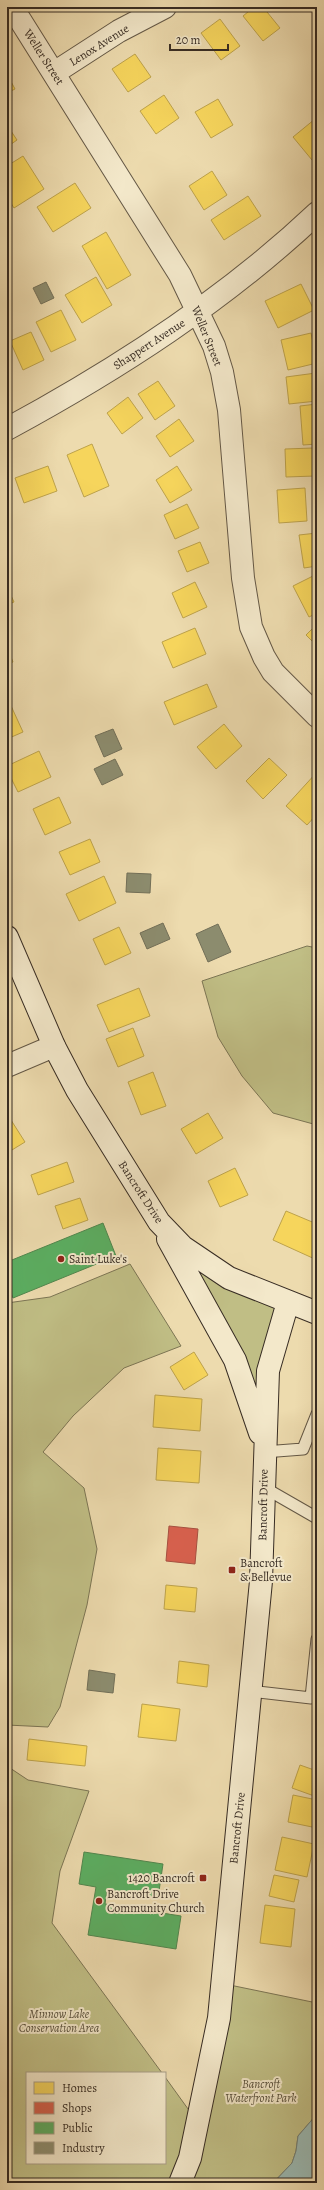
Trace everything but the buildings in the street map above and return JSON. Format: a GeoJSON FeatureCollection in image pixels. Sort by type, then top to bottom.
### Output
{"type":"FeatureCollection","features":[{"type":"Feature","properties":{"kind":"street","name":"Weller Street"},"geometry":{"type":"LineString","coordinates":[[12,7],[180,275],[214,346],[222,372],[229,410],[243,578],[251,627],[264,657],[273,672],[317,716]]}},
{"type":"Feature","properties":{"kind":"street","name":"Lenox Avenue"},"geometry":{"type":"LineString","coordinates":[[54,73],[119,31],[165,7]]}},
{"type":"Feature","properties":{"kind":"street","name":"Shappert Avenue"},"geometry":{"type":"LineString","coordinates":[[7,430],[116,366],[198,312],[278,249],[317,213]]}},
{"type":"Feature","properties":{"kind":"street","name":"Bancroft Drive"},"geometry":{"type":"LineString","coordinates":[[7,937],[54,1046],[77,1090],[159,1222],[183,1247],[229,1278],[288,1302],[268,1371],[264,1448],[261,1581],[219,2018],[190,2158],[180,2183]]}},
{"type":"Feature","properties":{"kind":"street"},"geometry":{"type":"LineString","coordinates":[[7,1066],[54,1046]]}},
{"type":"Feature","properties":{"kind":"street"},"geometry":{"type":"LineString","coordinates":[[159,1222],[222,1339],[235,1360],[264,1448]]}},
{"type":"Feature","properties":{"kind":"street"},"geometry":{"type":"LineString","coordinates":[[288,1302],[317,1313]]}},
{"type":"Feature","properties":{"kind":"lane"},"geometry":{"type":"LineString","coordinates":[[264,1448],[303,1449],[317,1414]]}},
{"type":"Feature","properties":{"kind":"lane"},"geometry":{"type":"LineString","coordinates":[[263,1487],[317,1518]]}},
{"type":"Feature","properties":{"kind":"lane"},"geometry":{"type":"LineString","coordinates":[[250,1691],[311,1698],[317,1639]]}},
{"type":"Feature","properties":{"kind":"green space"},"geometry":{"type":"Polygon","coordinates":[[[307,946],[317,948],[317,1125],[273,1113],[242,1076],[218,1037],[202,981],[307,946]]]}},
{"type":"Feature","properties":{"kind":"green space"},"geometry":{"type":"Polygon","coordinates":[[[182,1248],[286,1302],[263,1444],[182,1248]]]}},
{"type":"Feature","properties":{"kind":"green space"},"geometry":{"type":"Polygon","coordinates":[[[130,1264],[181,1346],[124,1368],[73,1416],[43,1452],[84,1488],[97,1549],[87,1605],[60,1707],[48,1727],[7,1725],[7,1303],[50,1297],[130,1264]]]}},
{"type":"Feature","properties":{"kind":"green space"},"geometry":{"type":"Polygon","coordinates":[[[7,1766],[28,1780],[89,1791],[60,1871],[52,1923],[161,2072],[26,2072],[26,2164],[166,2164],[166,2078],[196,2120],[220,1983],[317,2003],[317,2114],[298,2136],[296,2151],[292,2163],[273,2183],[7,2183],[7,1766]]]}},
{"type":"Feature","properties":{"kind":"water"},"geometry":{"type":"Polygon","coordinates":[[[317,2114],[317,2183],[273,2183],[292,2163],[296,2151],[298,2136],[317,2114]]]}},
{"type":"Feature","properties":{"kind":"place","name":"Saint Luke's"},"geometry":{"type":"Point","coordinates":[61,1259]}},
{"type":"Feature","properties":{"kind":"place","name":"Bancroft & Bellevue"},"geometry":{"type":"Point","coordinates":[232,1570]}},
{"type":"Feature","properties":{"kind":"place","name":"1420 Bancroft"},"geometry":{"type":"Point","coordinates":[203,1878]}},
{"type":"Feature","properties":{"kind":"place","name":"Bancroft Drive Community Church"},"geometry":{"type":"Point","coordinates":[99,1901]}},
{"type":"Feature","properties":{"kind":"park label","name":"Minnow Lake Conservation Area"},"geometry":{"type":"Point","coordinates":[59,2021]}},
{"type":"Feature","properties":{"kind":"park label","name":"Bancroft Waterfront Park"},"geometry":{"type":"Point","coordinates":[261,2091]}}]}
